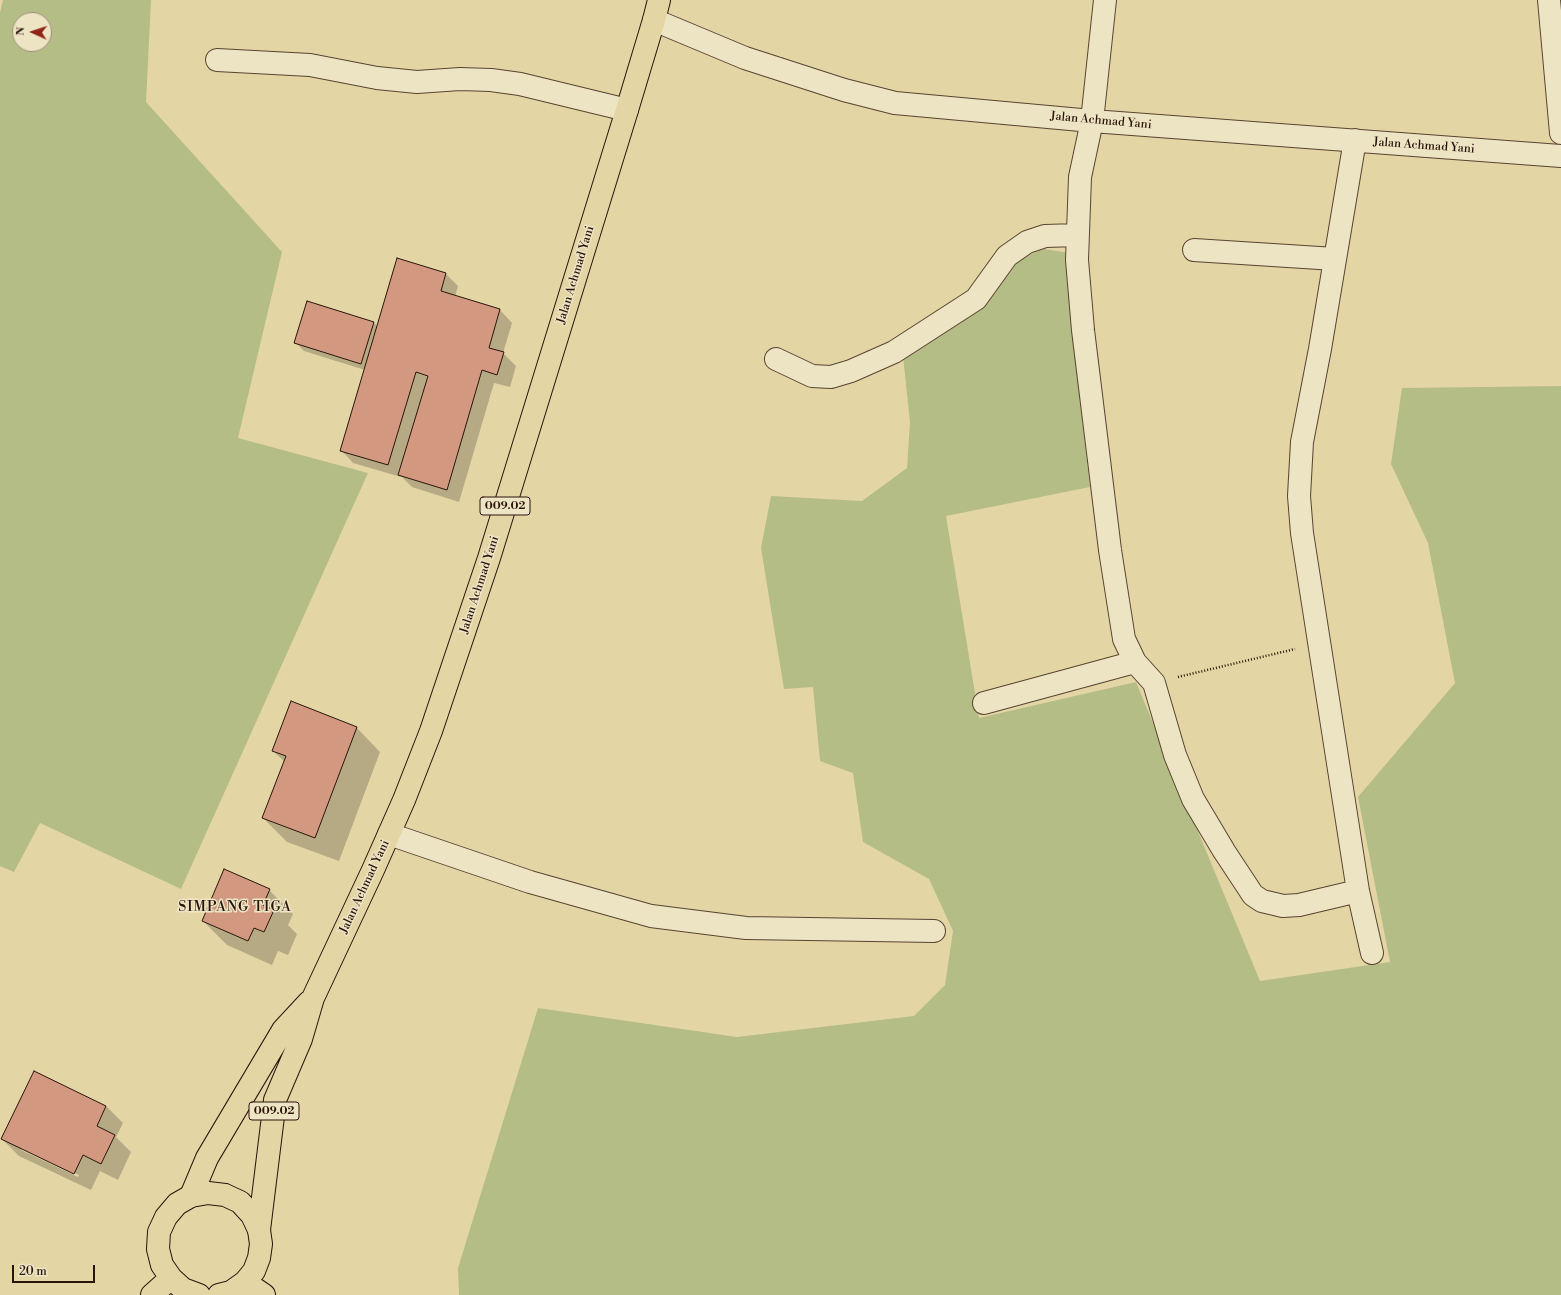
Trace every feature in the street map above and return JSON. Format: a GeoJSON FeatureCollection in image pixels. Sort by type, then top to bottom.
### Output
{"type":"FeatureCollection","features":[{"type":"Feature","properties":{"kind":"main road","name":"Jalan Achmad Yani"},"geometry":{"type":"LineString","coordinates":[[259,1230],[275,1100],[301,1039],[313,998],[389,834],[431,730],[489,558],[627,110],[656,10]]}},
{"type":"Feature","properties":{"kind":"main road","name":"Jalan Achmad Yani"},"geometry":{"type":"LineString","coordinates":[[191,1196],[207,1158],[283,1030],[313,998]]}},
{"type":"Feature","properties":{"kind":"main road"},"geometry":{"type":"LineString","coordinates":[[199,1295],[183,1289],[171,1278],[162,1264],[158,1249],[159,1232],[166,1217],[177,1204],[191,1196],[208,1193],[225,1195],[240,1202],[252,1215],[259,1230],[261,1244],[259,1258],[254,1271],[245,1282],[231,1292],[219,1295]]}},
{"type":"Feature","properties":{"kind":"main road"},"geometry":{"type":"LineString","coordinates":[[152,1295],[171,1278]]}},
{"type":"Feature","properties":{"kind":"main road"},"geometry":{"type":"LineString","coordinates":[[245,1282],[264,1295]]}},
{"type":"Feature","properties":{"kind":"street"},"geometry":{"type":"LineString","coordinates":[[1105,0],[1092,120],[1080,177],[1077,235],[1082,330],[1110,550],[1124,640],[1135,662],[1154,683],[1175,755],[1193,799],[1224,851],[1253,895],[1262,901],[1283,906],[1298,905],[1358,891]]}},
{"type":"Feature","properties":{"kind":"street"},"geometry":{"type":"LineString","coordinates":[[1549,0],[1561,133]]}},
{"type":"Feature","properties":{"kind":"street","name":"Jalan Achmad Yani"},"geometry":{"type":"LineString","coordinates":[[656,10],[745,58],[844,90],[896,103],[1092,120],[1561,156]]}},
{"type":"Feature","properties":{"kind":"street"},"geometry":{"type":"LineString","coordinates":[[217,60],[310,65],[377,78],[417,82],[460,79],[491,80],[520,84],[627,110]]}},
{"type":"Feature","properties":{"kind":"street"},"geometry":{"type":"LineString","coordinates":[[1355,140],[1320,349],[1302,442],[1299,496],[1302,532],[1358,891],[1372,953]]}},
{"type":"Feature","properties":{"kind":"street"},"geometry":{"type":"LineString","coordinates":[[776,359],[812,376],[831,377],[851,371],[894,352],[976,299],[1007,256],[1027,242],[1045,236],[1077,235]]}},
{"type":"Feature","properties":{"kind":"street"},"geometry":{"type":"LineString","coordinates":[[1194,250],[1335,259]]}},
{"type":"Feature","properties":{"kind":"street"},"geometry":{"type":"LineString","coordinates":[[984,703],[1135,662]]}},
{"type":"Feature","properties":{"kind":"street"},"geometry":{"type":"LineString","coordinates":[[389,834],[530,882],[651,916],[746,928],[934,931]]}},
{"type":"Feature","properties":{"kind":"path"},"geometry":{"type":"LineString","coordinates":[[1154,683],[1319,643]]}},
{"type":"Feature","properties":{"kind":"green space"},"geometry":{"type":"Polygon","coordinates":[[[3,0],[151,0],[146,102],[282,252],[238,438],[368,473],[181,889],[40,823],[14,872],[0,866],[0,13],[3,0]]]}},
{"type":"Feature","properties":{"kind":"green space"},"geometry":{"type":"Polygon","coordinates":[[[1044,249],[1070,253],[1072,330],[1090,487],[946,516],[979,718],[1136,682],[1260,981],[1390,962],[1358,797],[1455,683],[1428,543],[1391,464],[1402,388],[1561,386],[1561,1295],[459,1295],[458,1268],[538,1008],[737,1037],[914,1016],[945,985],[953,931],[929,879],[863,842],[853,773],[820,761],[813,687],[784,689],[761,548],[771,496],[862,501],[907,468],[910,422],[903,356],[1012,261],[1044,249]]]}},
{"type":"Feature","properties":{"kind":"building"},"geometry":{"type":"Polygon","coordinates":[[[397,258],[446,273],[441,291],[500,309],[489,348],[504,352],[497,375],[482,370],[447,490],[398,475],[428,376],[416,372],[388,465],[340,451],[397,258]]]}},
{"type":"Feature","properties":{"kind":"building"},"geometry":{"type":"Polygon","coordinates":[[[307,301],[374,322],[361,364],[294,343],[307,301]]]}},
{"type":"Feature","properties":{"kind":"building"},"geometry":{"type":"Polygon","coordinates":[[[291,701],[357,727],[315,838],[262,818],[286,756],[272,751],[291,701]]]}},
{"type":"Feature","properties":{"kind":"building"},"geometry":{"type":"Polygon","coordinates":[[[224,869],[270,889],[263,905],[274,910],[264,932],[254,928],[248,941],[202,921],[224,869]]]}},
{"type":"Feature","properties":{"kind":"building"},"geometry":{"type":"Polygon","coordinates":[[[34,1071],[106,1106],[97,1126],[115,1135],[101,1164],[83,1155],[74,1174],[1,1139],[34,1071]]]}},
{"type":"Feature","properties":{"kind":"district","name":"SIMPANG TIGA"},"geometry":{"type":"Point","coordinates":[235,908]}}]}
